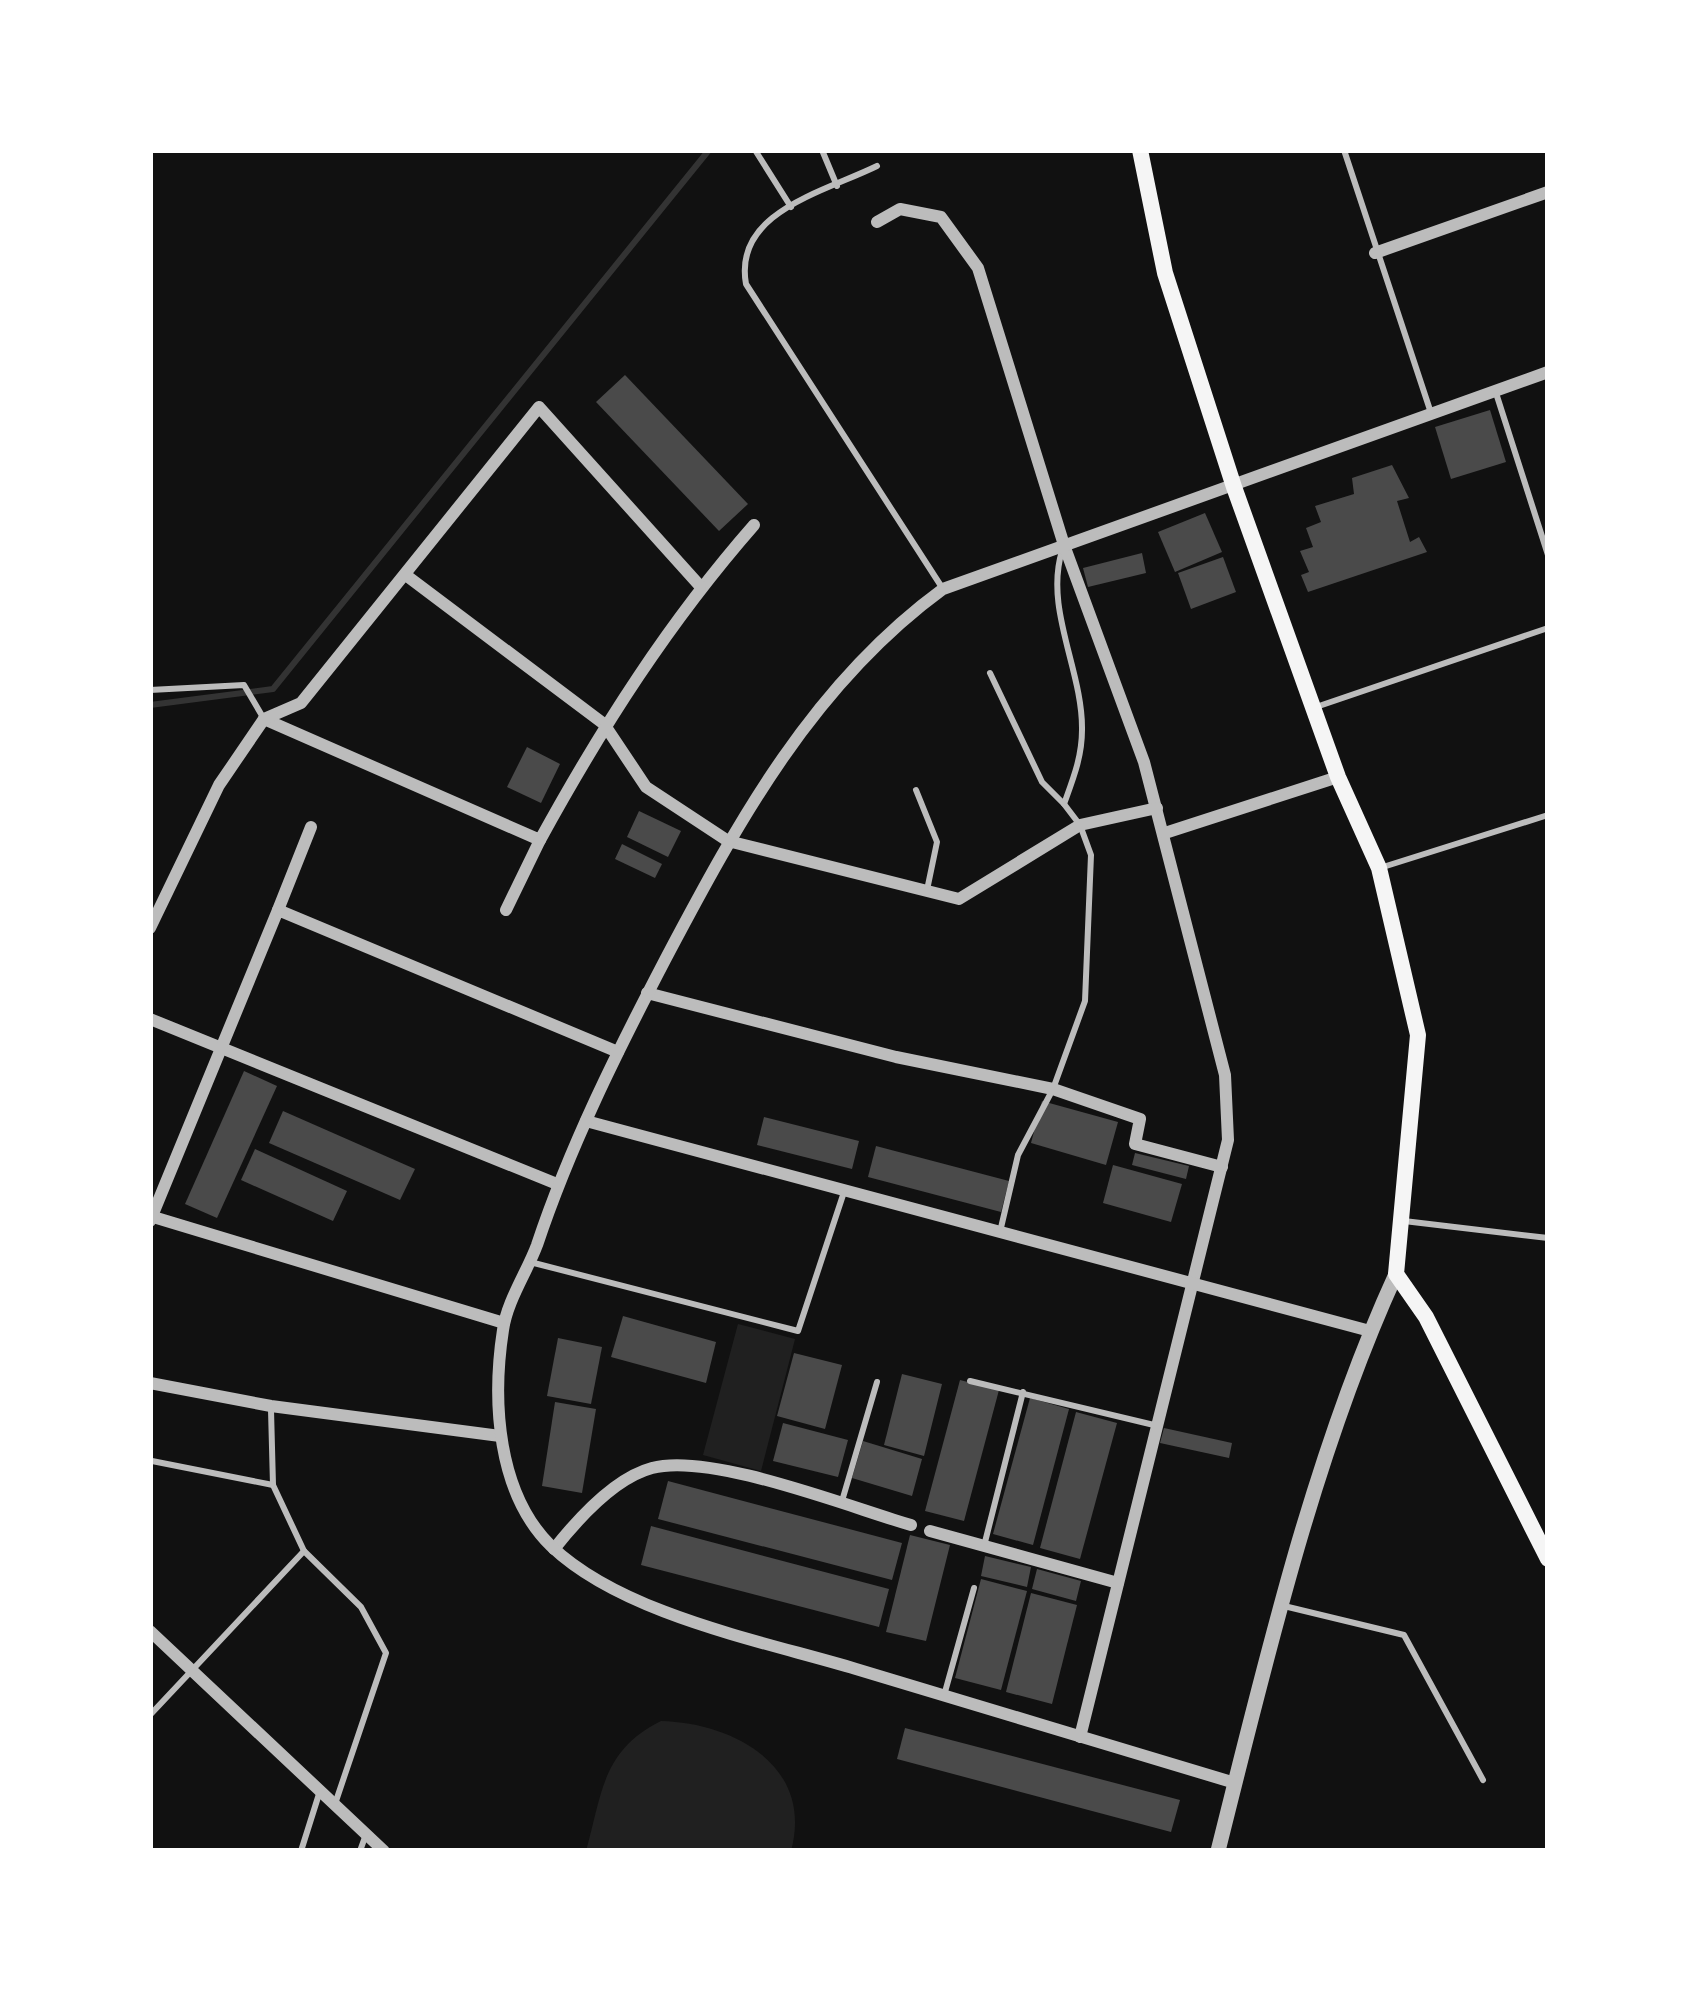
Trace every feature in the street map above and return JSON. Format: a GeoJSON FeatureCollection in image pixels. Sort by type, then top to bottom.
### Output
{"type":"FeatureCollection","features":[{"type":"Feature","properties":{"kind":"main road"},"geometry":{"type":"LineString","coordinates":[[1140,150],[1166,273],[1234,487],[1338,777],[1379,868],[1418,1035],[1405,1222],[1396,1274],[1426,1317],[1548,1559]]}},
{"type":"Feature","properties":{"kind":"street"},"geometry":{"type":"LineString","coordinates":[[1375,254],[1548,192]]}},
{"type":"Feature","properties":{"kind":"street"},"geometry":{"type":"LineString","coordinates":[[877,222],[900,209],[941,217],[978,268],[1064,545],[1165,833],[1225,1075],[1228,1140],[1080,1737]]}},
{"type":"Feature","properties":{"kind":"street"},"geometry":{"type":"LineString","coordinates":[[1235,1783],[636,1599],[554,1550],[519,1499],[500,1436],[504,1323],[557,1184],[618,1052],[728,841],[785,750],[847,672],[893,626],[943,589],[1548,372]]}},
{"type":"Feature","properties":{"kind":"street"},"geometry":{"type":"LineString","coordinates":[[150,928],[219,785],[264,718],[302,703],[539,407],[700,586]]}},
{"type":"Feature","properties":{"kind":"street"},"geometry":{"type":"LineString","coordinates":[[506,910],[604,724],[700,586],[754,525]]}},
{"type":"Feature","properties":{"kind":"street"},"geometry":{"type":"LineString","coordinates":[[407,577],[604,724],[646,787],[728,841],[959,899],[1080,825],[1157,808]]}},
{"type":"Feature","properties":{"kind":"street"},"geometry":{"type":"LineString","coordinates":[[264,718],[540,840]]}},
{"type":"Feature","properties":{"kind":"street"},"geometry":{"type":"LineString","coordinates":[[1165,833],[1338,777]]}},
{"type":"Feature","properties":{"kind":"street"},"geometry":{"type":"LineString","coordinates":[[311,827],[150,1218],[504,1323]]}},
{"type":"Feature","properties":{"kind":"street"},"geometry":{"type":"LineString","coordinates":[[278,910],[618,1052]]}},
{"type":"Feature","properties":{"kind":"street"},"geometry":{"type":"LineString","coordinates":[[647,993],[896,1057],[1053,1089],[1140,1119],[1135,1144],[1222,1167]]}},
{"type":"Feature","properties":{"kind":"street"},"geometry":{"type":"LineString","coordinates":[[150,1019],[557,1184]]}},
{"type":"Feature","properties":{"kind":"street"},"geometry":{"type":"LineString","coordinates":[[586,1121],[1370,1330]]}},
{"type":"Feature","properties":{"kind":"street"},"geometry":{"type":"LineString","coordinates":[[1218,1851],[1280,1605],[1370,1330],[1396,1274]]}},
{"type":"Feature","properties":{"kind":"street"},"geometry":{"type":"LineString","coordinates":[[150,1383],[271,1406],[500,1436]]}},
{"type":"Feature","properties":{"kind":"street"},"geometry":{"type":"LineString","coordinates":[[554,1550],[570,1529],[630,1478],[667,1465],[725,1471],[911,1525]]}},
{"type":"Feature","properties":{"kind":"street"},"geometry":{"type":"LineString","coordinates":[[930,1531],[1118,1583]]}},
{"type":"Feature","properties":{"kind":"street"},"geometry":{"type":"LineString","coordinates":[[150,1631],[334,1808],[362,1844],[384,1851]]}},
{"type":"Feature","properties":{"kind":"lane"},"geometry":{"type":"LineString","coordinates":[[755,150],[791,207]]}},
{"type":"Feature","properties":{"kind":"lane"},"geometry":{"type":"LineString","coordinates":[[822,150],[837,186]]}},
{"type":"Feature","properties":{"kind":"lane"},"geometry":{"type":"LineString","coordinates":[[1344,150],[1431,413]]}},
{"type":"Feature","properties":{"kind":"lane"},"geometry":{"type":"LineString","coordinates":[[877,166],[770,217],[748,242],[742,261],[746,284],[943,589]]}},
{"type":"Feature","properties":{"kind":"lane"},"geometry":{"type":"LineString","coordinates":[[1495,389],[1548,555]]}},
{"type":"Feature","properties":{"kind":"lane"},"geometry":{"type":"LineString","coordinates":[[1064,545],[1054,576],[1082,725],[1079,762],[1064,804]]}},
{"type":"Feature","properties":{"kind":"lane"},"geometry":{"type":"LineString","coordinates":[[1314,708],[1548,628]]}},
{"type":"Feature","properties":{"kind":"lane"},"geometry":{"type":"LineString","coordinates":[[990,673],[1042,782],[1080,825],[1091,855],[1084,1001],[1053,1089],[1018,1156],[1000,1232]]}},
{"type":"Feature","properties":{"kind":"lane"},"geometry":{"type":"LineString","coordinates":[[150,690],[244,685],[264,718]]}},
{"type":"Feature","properties":{"kind":"lane"},"geometry":{"type":"LineString","coordinates":[[916,790],[937,842],[927,890]]}},
{"type":"Feature","properties":{"kind":"lane"},"geometry":{"type":"LineString","coordinates":[[1379,868],[1548,815]]}},
{"type":"Feature","properties":{"kind":"lane"},"geometry":{"type":"LineString","coordinates":[[530,1262],[798,1331],[845,1190]]}},
{"type":"Feature","properties":{"kind":"lane"},"geometry":{"type":"LineString","coordinates":[[1405,1222],[1548,1238]]}},
{"type":"Feature","properties":{"kind":"lane"},"geometry":{"type":"LineString","coordinates":[[970,1381],[1157,1426]]}},
{"type":"Feature","properties":{"kind":"lane"},"geometry":{"type":"LineString","coordinates":[[841,1504],[877,1382]]}},
{"type":"Feature","properties":{"kind":"lane"},"geometry":{"type":"LineString","coordinates":[[984,1546],[1024,1392]]}},
{"type":"Feature","properties":{"kind":"lane"},"geometry":{"type":"LineString","coordinates":[[271,1406],[273,1485],[304,1551],[361,1606],[386,1653],[334,1808]]}},
{"type":"Feature","properties":{"kind":"lane"},"geometry":{"type":"LineString","coordinates":[[152,1461],[273,1485]]}},
{"type":"Feature","properties":{"kind":"lane"},"geometry":{"type":"LineString","coordinates":[[150,1715],[304,1551]]}},
{"type":"Feature","properties":{"kind":"lane"},"geometry":{"type":"LineString","coordinates":[[944,1696],[974,1588]]}},
{"type":"Feature","properties":{"kind":"lane"},"geometry":{"type":"LineString","coordinates":[[1280,1605],[1404,1635],[1483,1780]]}},
{"type":"Feature","properties":{"kind":"lane"},"geometry":{"type":"LineString","coordinates":[[301,1851],[319,1794]]}},
{"type":"Feature","properties":{"kind":"shaded area"},"geometry":{"type":"Polygon","coordinates":[[[738,1324],[795,1339],[761,1471],[703,1455],[738,1324]]]}},
{"type":"Feature","properties":{"kind":"shaded area"},"geometry":{"type":"Polygon","coordinates":[[[661,1721],[715,1730],[762,1755],[791,1795],[795,1821],[791,1851],[586,1851],[601,1792],[616,1760],[641,1733],[661,1721]]]}},
{"type":"Feature","properties":{"kind":"building"},"geometry":{"type":"Polygon","coordinates":[[[625,375],[748,504],[719,531],[596,402],[625,375]]]}},
{"type":"Feature","properties":{"kind":"building"},"geometry":{"type":"Polygon","coordinates":[[[1490,410],[1506,462],[1451,479],[1435,427],[1490,410]]]}},
{"type":"Feature","properties":{"kind":"building"},"geometry":{"type":"Polygon","coordinates":[[[1392,465],[1409,498],[1397,501],[1410,542],[1419,537],[1427,552],[1308,592],[1301,575],[1309,572],[1300,551],[1313,547],[1306,528],[1321,522],[1315,506],[1354,494],[1352,478],[1392,465]]]}},
{"type":"Feature","properties":{"kind":"building"},"geometry":{"type":"Polygon","coordinates":[[[1205,513],[1222,552],[1175,572],[1158,532],[1205,513]]]}},
{"type":"Feature","properties":{"kind":"building"},"geometry":{"type":"Polygon","coordinates":[[[1142,553],[1146,573],[1088,587],[1083,568],[1142,553]]]}},
{"type":"Feature","properties":{"kind":"building"},"geometry":{"type":"Polygon","coordinates":[[[1223,557],[1236,592],[1191,609],[1178,573],[1223,557]]]}},
{"type":"Feature","properties":{"kind":"building"},"geometry":{"type":"Polygon","coordinates":[[[527,747],[560,764],[541,803],[507,787],[527,747]]]}},
{"type":"Feature","properties":{"kind":"building"},"geometry":{"type":"Polygon","coordinates":[[[639,811],[681,831],[668,857],[627,837],[639,811]]]}},
{"type":"Feature","properties":{"kind":"building"},"geometry":{"type":"Polygon","coordinates":[[[622,844],[662,864],[655,878],[615,859],[622,844]]]}},
{"type":"Feature","properties":{"kind":"building"},"geometry":{"type":"Polygon","coordinates":[[[244,1071],[277,1086],[217,1218],[185,1204],[244,1071]]]}},
{"type":"Feature","properties":{"kind":"building"},"geometry":{"type":"Polygon","coordinates":[[[1042,1101],[1118,1122],[1106,1165],[1031,1143],[1042,1101]]]}},
{"type":"Feature","properties":{"kind":"building"},"geometry":{"type":"Polygon","coordinates":[[[283,1111],[415,1169],[400,1200],[269,1143],[283,1111]]]}},
{"type":"Feature","properties":{"kind":"building"},"geometry":{"type":"Polygon","coordinates":[[[764,1117],[859,1141],[852,1169],[757,1145],[764,1117]]]}},
{"type":"Feature","properties":{"kind":"building"},"geometry":{"type":"Polygon","coordinates":[[[876,1146],[1009,1181],[1001,1212],[868,1177],[876,1146]]]}},
{"type":"Feature","properties":{"kind":"building"},"geometry":{"type":"Polygon","coordinates":[[[255,1149],[347,1191],[333,1221],[241,1180],[255,1149]]]}},
{"type":"Feature","properties":{"kind":"building"},"geometry":{"type":"Polygon","coordinates":[[[1135,1153],[1189,1166],[1186,1179],[1132,1165],[1135,1153]]]}},
{"type":"Feature","properties":{"kind":"building"},"geometry":{"type":"Polygon","coordinates":[[[1113,1165],[1182,1184],[1171,1222],[1103,1203],[1113,1165]]]}},
{"type":"Feature","properties":{"kind":"building"},"geometry":{"type":"Polygon","coordinates":[[[623,1316],[716,1342],[706,1383],[611,1357],[623,1316]]]}},
{"type":"Feature","properties":{"kind":"building"},"geometry":{"type":"Polygon","coordinates":[[[558,1338],[602,1347],[591,1404],[547,1396],[558,1338]]]}},
{"type":"Feature","properties":{"kind":"building"},"geometry":{"type":"Polygon","coordinates":[[[794,1353],[842,1365],[825,1429],[777,1416],[794,1353]]]}},
{"type":"Feature","properties":{"kind":"building"},"geometry":{"type":"Polygon","coordinates":[[[902,1374],[942,1384],[924,1456],[884,1445],[902,1374]]]}},
{"type":"Feature","properties":{"kind":"building"},"geometry":{"type":"Polygon","coordinates":[[[960,1380],[999,1390],[964,1521],[925,1511],[960,1380]]]}},
{"type":"Feature","properties":{"kind":"building"},"geometry":{"type":"Polygon","coordinates":[[[1030,1398],[1069,1409],[1033,1545],[993,1534],[1030,1398]]]}},
{"type":"Feature","properties":{"kind":"building"},"geometry":{"type":"Polygon","coordinates":[[[555,1402],[596,1409],[582,1493],[542,1486],[555,1402]]]}},
{"type":"Feature","properties":{"kind":"building"},"geometry":{"type":"Polygon","coordinates":[[[1076,1412],[1117,1423],[1080,1559],[1040,1548],[1076,1412]]]}},
{"type":"Feature","properties":{"kind":"building"},"geometry":{"type":"Polygon","coordinates":[[[783,1423],[848,1440],[838,1477],[773,1461],[783,1423]]]}},
{"type":"Feature","properties":{"kind":"building"},"geometry":{"type":"Polygon","coordinates":[[[1164,1428],[1232,1443],[1229,1458],[1160,1443],[1164,1428]]]}},
{"type":"Feature","properties":{"kind":"building"},"geometry":{"type":"Polygon","coordinates":[[[863,1441],[922,1459],[912,1496],[852,1478],[863,1441]]]}},
{"type":"Feature","properties":{"kind":"building"},"geometry":{"type":"Polygon","coordinates":[[[668,1481],[902,1543],[892,1580],[658,1519],[668,1481]]]}},
{"type":"Feature","properties":{"kind":"building"},"geometry":{"type":"Polygon","coordinates":[[[651,1526],[889,1589],[879,1627],[641,1565],[651,1526]]]}},
{"type":"Feature","properties":{"kind":"building"},"geometry":{"type":"Polygon","coordinates":[[[910,1535],[950,1545],[926,1641],[886,1632],[910,1535]]]}},
{"type":"Feature","properties":{"kind":"building"},"geometry":{"type":"Polygon","coordinates":[[[985,1556],[1031,1567],[1027,1587],[981,1576],[985,1556]]]}},
{"type":"Feature","properties":{"kind":"building"},"geometry":{"type":"Polygon","coordinates":[[[1037,1569],[1081,1581],[1076,1601],[1032,1589],[1037,1569]]]}},
{"type":"Feature","properties":{"kind":"building"},"geometry":{"type":"Polygon","coordinates":[[[981,1579],[1027,1591],[1001,1690],[955,1678],[981,1579]]]}},
{"type":"Feature","properties":{"kind":"building"},"geometry":{"type":"Polygon","coordinates":[[[1031,1593],[1077,1605],[1052,1704],[1006,1692],[1031,1593]]]}},
{"type":"Feature","properties":{"kind":"building"},"geometry":{"type":"Polygon","coordinates":[[[905,1728],[1180,1800],[1171,1832],[897,1759],[905,1728]]]}},
{"type":"Feature","properties":{"kind":"waterway"},"geometry":{"type":"LineString","coordinates":[[150,705],[273,689],[709,150]]}}]}
